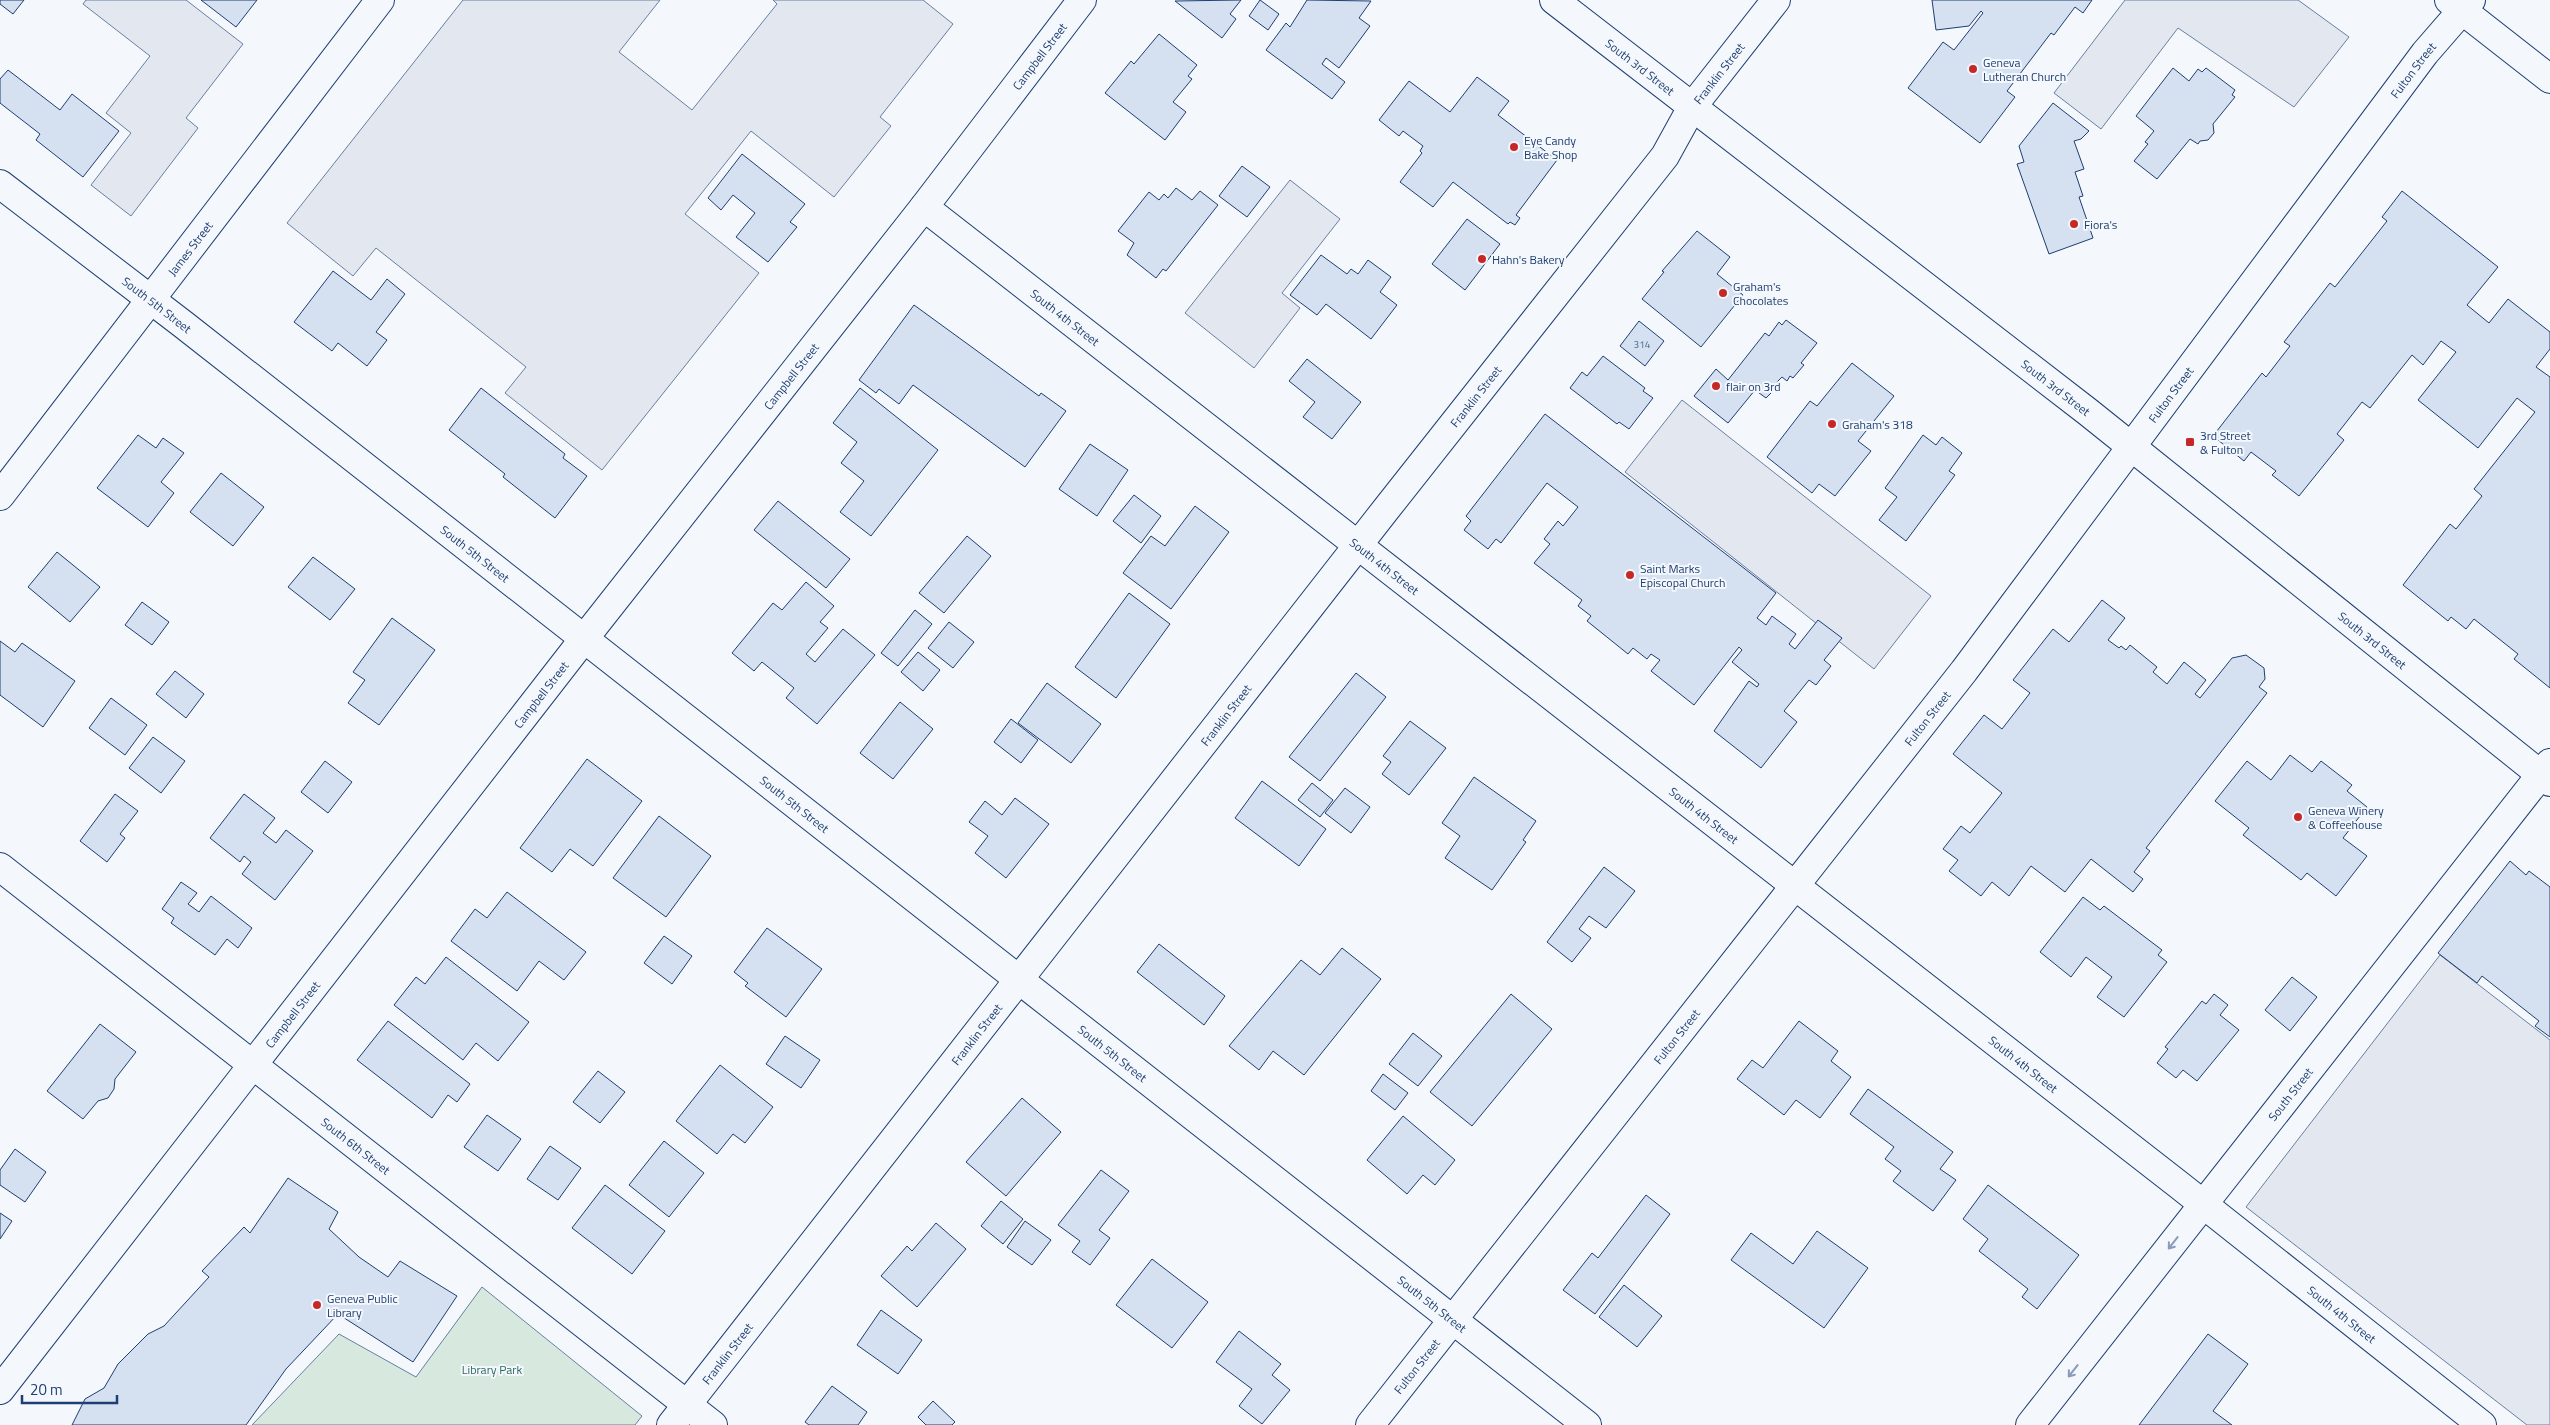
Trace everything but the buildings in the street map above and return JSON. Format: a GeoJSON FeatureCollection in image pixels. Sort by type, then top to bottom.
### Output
{"type":"FeatureCollection","features":[{"type":"Feature","properties":{"kind":"street","name":"James Street"},"geometry":{"type":"LineString","coordinates":[[0,496],[380,0]]}},
{"type":"Feature","properties":{"kind":"street","name":"Campbell Street"},"geometry":{"type":"LineString","coordinates":[[0,1390],[583,640],[924,207],[1082,0]]}},
{"type":"Feature","properties":{"kind":"street","name":"South 3rd Street"},"geometry":{"type":"LineString","coordinates":[[1554,0],[2547,773]]}},
{"type":"Feature","properties":{"kind":"street","name":"Franklin Street"},"geometry":{"type":"LineString","coordinates":[[679,1415],[1017,980],[1665,156],[1692,108],[1776,0]]}},
{"type":"Feature","properties":{"kind":"street"},"geometry":{"type":"LineString","coordinates":[[2461,3],[2550,79]]}},
{"type":"Feature","properties":{"kind":"street","name":"Fulton Street"},"geometry":{"type":"LineString","coordinates":[[1370,1425],[1964,671],[2461,3]]}},
{"type":"Feature","properties":{"kind":"street","name":"South 5th Street"},"geometry":{"type":"LineString","coordinates":[[0,184],[152,300],[583,640],[1587,1425]]}},
{"type":"Feature","properties":{"kind":"street","name":"South 4th Street"},"geometry":{"type":"LineString","coordinates":[[924,207],[2203,1204],[2482,1425]]}},
{"type":"Feature","properties":{"kind":"street","name":"South Street"},"geometry":{"type":"LineString","coordinates":[[2030,1425],[2203,1204],[2547,773]]}},
{"type":"Feature","properties":{"kind":"street","name":"South 6th Street"},"geometry":{"type":"LineString","coordinates":[[0,867],[252,1065],[679,1415],[713,1425]]}},
{"type":"Feature","properties":{"kind":"green space","name":"Library Park"},"geometry":{"type":"Polygon","coordinates":[[[482,1287],[642,1416],[635,1425],[252,1425],[339,1334],[416,1377],[482,1287]]]}},
{"type":"Feature","properties":{"kind":"shaded area"},"geometry":{"type":"Polygon","coordinates":[[[86,0],[186,0],[243,44],[186,118],[198,128],[131,216],[91,185],[131,133],[106,113],[150,56],[83,4],[86,0]]]}},
{"type":"Feature","properties":{"kind":"shaded area"},"geometry":{"type":"Polygon","coordinates":[[[463,0],[660,0],[619,52],[692,110],[777,4],[773,0],[923,0],[953,24],[880,117],[891,126],[834,197],[751,131],[685,214],[759,273],[602,470],[505,393],[526,367],[376,248],[353,276],[287,223],[463,0]]]}},
{"type":"Feature","properties":{"kind":"shaded area"},"geometry":{"type":"Polygon","coordinates":[[[2125,0],[2298,0],[2349,37],[2294,107],[2178,28],[2101,129],[2054,93],[2125,0]]]}},
{"type":"Feature","properties":{"kind":"shaded area"},"geometry":{"type":"Polygon","coordinates":[[[1290,180],[1340,219],[1282,293],[1300,308],[1254,368],[1185,313],[1290,180]]]}},
{"type":"Feature","properties":{"kind":"shaded area"},"geometry":{"type":"Polygon","coordinates":[[[1682,400],[1931,596],[1874,669],[1625,472],[1682,400]]]}},
{"type":"Feature","properties":{"kind":"shaded area"},"geometry":{"type":"Polygon","coordinates":[[[2440,955],[2550,1040],[2550,1425],[2527,1425],[2246,1207],[2440,955]]]}},
{"type":"Feature","properties":{"kind":"place","name":"Geneva Lutheran Church"},"geometry":{"type":"Point","coordinates":[1973,69]}},
{"type":"Feature","properties":{"kind":"place","name":"Eye Candy Bake Shop"},"geometry":{"type":"Point","coordinates":[1514,147]}},
{"type":"Feature","properties":{"kind":"place","name":"Fiora's"},"geometry":{"type":"Point","coordinates":[2074,224]}},
{"type":"Feature","properties":{"kind":"place","name":"Hahn's Bakery"},"geometry":{"type":"Point","coordinates":[1482,259]}},
{"type":"Feature","properties":{"kind":"place","name":"Graham's Chocolates"},"geometry":{"type":"Point","coordinates":[1723,293]}},
{"type":"Feature","properties":{"kind":"place","name":"flair on 3rd"},"geometry":{"type":"Point","coordinates":[1716,386]}},
{"type":"Feature","properties":{"kind":"place","name":"Graham's 318"},"geometry":{"type":"Point","coordinates":[1832,424]}},
{"type":"Feature","properties":{"kind":"place","name":"3rd Street & Fulton"},"geometry":{"type":"Point","coordinates":[2190,442]}},
{"type":"Feature","properties":{"kind":"place","name":"Saint Marks Episcopal Church"},"geometry":{"type":"Point","coordinates":[1630,575]}},
{"type":"Feature","properties":{"kind":"place","name":"Geneva Winery & Coffeehouse"},"geometry":{"type":"Point","coordinates":[2298,817]}},
{"type":"Feature","properties":{"kind":"place","name":"Geneva Public Library"},"geometry":{"type":"Point","coordinates":[317,1305]}}]}
